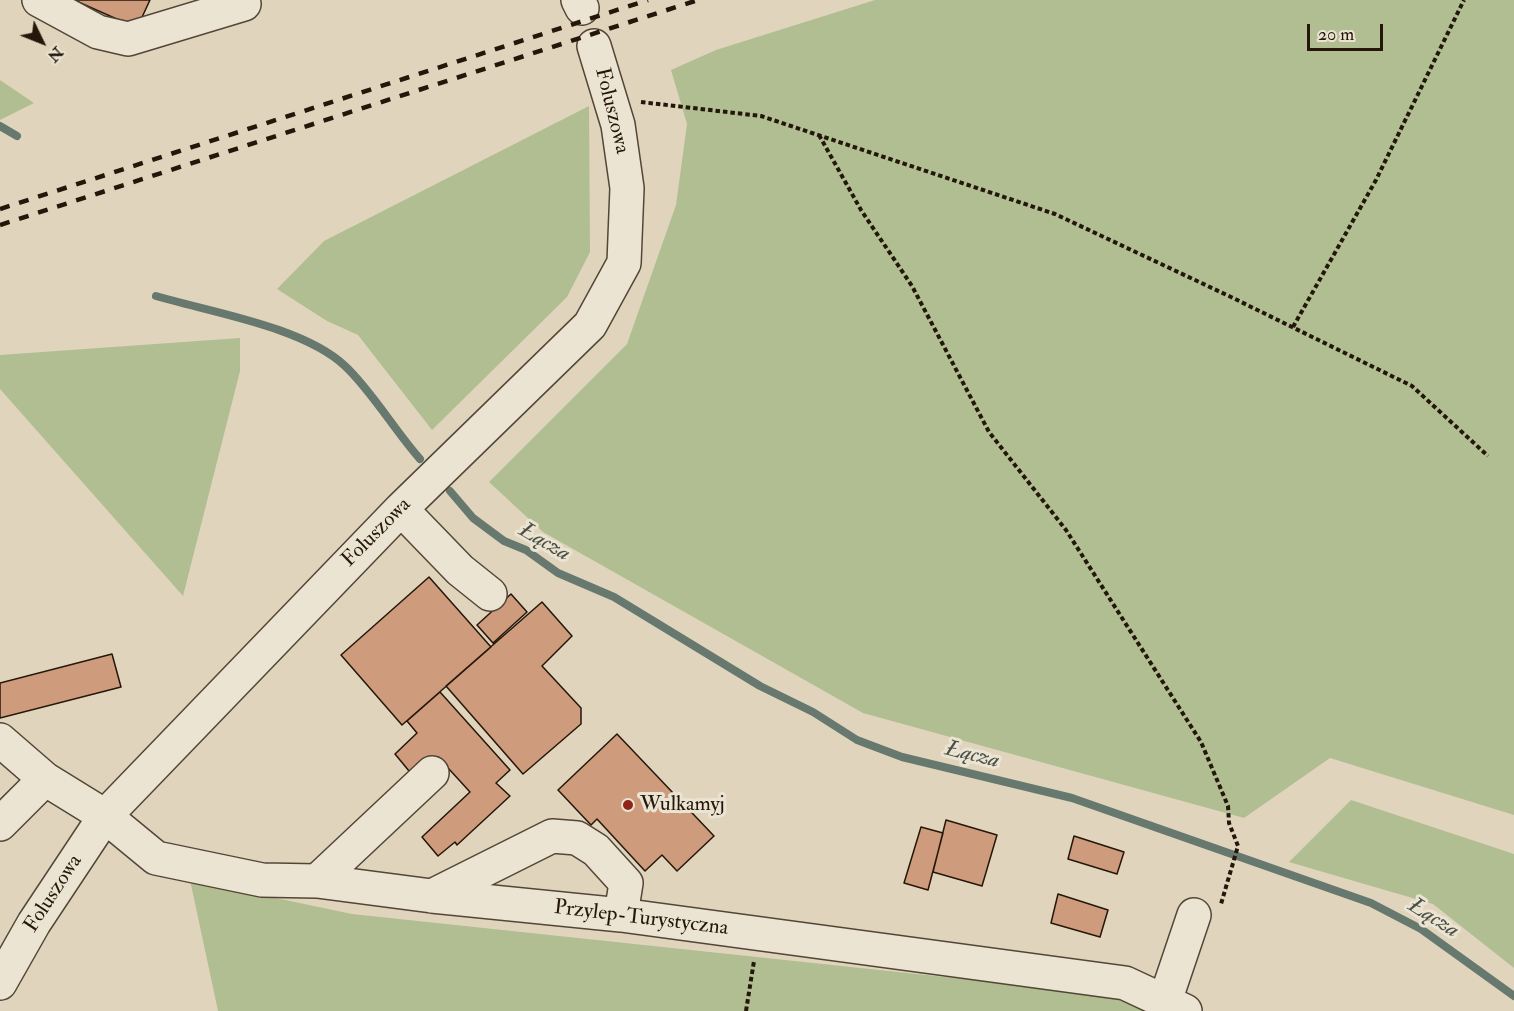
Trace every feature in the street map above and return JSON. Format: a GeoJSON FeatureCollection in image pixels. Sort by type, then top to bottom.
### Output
{"type":"FeatureCollection","features":[{"type":"Feature","properties":{"kind":"street"},"geometry":{"type":"LineString","coordinates":[[39,0],[98,32],[128,39],[204,8],[244,4]]}},
{"type":"Feature","properties":{"kind":"street","name":"Foluszowa"},"geometry":{"type":"LineString","coordinates":[[0,983],[34,922],[105,816],[400,509],[590,325],[624,263],[627,188],[618,125],[594,46]]}},
{"type":"Feature","properties":{"kind":"street"},"geometry":{"type":"LineString","coordinates":[[400,509],[460,570],[490,594]]}},
{"type":"Feature","properties":{"kind":"street","name":"Przylep-Turystyczna"},"geometry":{"type":"LineString","coordinates":[[0,740],[45,779],[105,816],[156,858],[262,880],[317,881],[432,896],[621,915],[1125,983],[1175,1006]]}},
{"type":"Feature","properties":{"kind":"street"},"geometry":{"type":"LineString","coordinates":[[317,881],[432,773]]}},
{"type":"Feature","properties":{"kind":"street"},"geometry":{"type":"LineString","coordinates":[[1,825],[45,779]]}},
{"type":"Feature","properties":{"kind":"street"},"geometry":{"type":"LineString","coordinates":[[432,896],[552,836],[577,838],[596,850],[626,883],[621,915]]}},
{"type":"Feature","properties":{"kind":"street"},"geometry":{"type":"LineString","coordinates":[[1175,1006],[1194,915]]}},
{"type":"Feature","properties":{"kind":"path"},"geometry":{"type":"LineString","coordinates":[[1293,327],[1376,180],[1464,0]]}},
{"type":"Feature","properties":{"kind":"path"},"geometry":{"type":"LineString","coordinates":[[610,99],[762,116],[1055,214],[1412,386],[1488,456]]}},
{"type":"Feature","properties":{"kind":"path"},"geometry":{"type":"LineString","coordinates":[[819,135],[861,210],[912,286],[989,432],[1066,530],[1201,742],[1228,806],[1229,823],[1238,846],[1232,866]]}},
{"type":"Feature","properties":{"kind":"path"},"geometry":{"type":"LineString","coordinates":[[746,1011],[759,933]]}},
{"type":"Feature","properties":{"kind":"green space"},"geometry":{"type":"Polygon","coordinates":[[[875,0],[1514,0],[1514,815],[1330,758],[1244,818],[863,713],[543,532],[489,482],[627,344],[676,205],[687,124],[671,70],[716,50],[875,0]]]}},
{"type":"Feature","properties":{"kind":"green space"},"geometry":{"type":"Polygon","coordinates":[[[0,80],[34,103],[0,120],[0,80]]]}},
{"type":"Feature","properties":{"kind":"green space"},"geometry":{"type":"Polygon","coordinates":[[[589,106],[590,252],[567,297],[432,430],[358,335],[327,321],[277,289],[324,241],[589,106]]]}},
{"type":"Feature","properties":{"kind":"green space"},"geometry":{"type":"Polygon","coordinates":[[[240,338],[240,371],[183,596],[0,389],[0,355],[240,338]]]}},
{"type":"Feature","properties":{"kind":"green space"},"geometry":{"type":"Polygon","coordinates":[[[1351,800],[1514,854],[1514,968],[1433,904],[1289,862],[1351,800]]]}},
{"type":"Feature","properties":{"kind":"green space"},"geometry":{"type":"Polygon","coordinates":[[[190,880],[352,914],[1124,996],[1156,1011],[218,1011],[190,880]]]}},
{"type":"Feature","properties":{"kind":"building"},"geometry":{"type":"Polygon","coordinates":[[[74,0],[150,0],[137,28],[74,0]]]}},
{"type":"Feature","properties":{"kind":"building"},"geometry":{"type":"Polygon","coordinates":[[[429,577],[491,647],[402,725],[341,655],[429,577]]]}},
{"type":"Feature","properties":{"kind":"building"},"geometry":{"type":"Polygon","coordinates":[[[511,594],[527,612],[493,643],[477,625],[511,594]]]}},
{"type":"Feature","properties":{"kind":"building"},"geometry":{"type":"Polygon","coordinates":[[[542,602],[572,636],[542,666],[581,708],[581,724],[523,774],[446,686],[542,602]]]}},
{"type":"Feature","properties":{"kind":"building"},"geometry":{"type":"Polygon","coordinates":[[[112,654],[121,687],[0,718],[0,683],[112,654]]]}},
{"type":"Feature","properties":{"kind":"building"},"geometry":{"type":"Polygon","coordinates":[[[440,692],[510,770],[496,783],[510,796],[457,845],[455,842],[438,856],[422,837],[470,792],[438,757],[414,777],[395,754],[417,733],[407,721],[440,692]]]}},
{"type":"Feature","properties":{"kind":"building","name":"Wulkamyj"},"geometry":{"type":"Polygon","coordinates":[[[617,734],[714,836],[677,871],[662,855],[645,871],[597,819],[591,825],[558,790],[617,734]]]}},
{"type":"Feature","properties":{"kind":"building"},"geometry":{"type":"Polygon","coordinates":[[[946,820],[997,835],[982,886],[933,872],[946,820]]]}},
{"type":"Feature","properties":{"kind":"building"},"geometry":{"type":"Polygon","coordinates":[[[921,827],[943,833],[928,890],[904,883],[921,827]]]}},
{"type":"Feature","properties":{"kind":"building"},"geometry":{"type":"Polygon","coordinates":[[[1074,836],[1124,852],[1117,874],[1068,859],[1074,836]]]}},
{"type":"Feature","properties":{"kind":"building"},"geometry":{"type":"Polygon","coordinates":[[[1058,894],[1108,910],[1100,937],[1051,923],[1058,894]]]}},
{"type":"Feature","properties":{"kind":"waterway","name":"Łącza"},"geometry":{"type":"LineString","coordinates":[[0,126],[17,136]]}},
{"type":"Feature","properties":{"kind":"waterway","name":"Łącza"},"geometry":{"type":"LineString","coordinates":[[156,296],[255,322],[306,341],[327,352],[355,376],[420,459]]}},
{"type":"Feature","properties":{"kind":"waterway","name":"Łącza"},"geometry":{"type":"LineString","coordinates":[[450,491],[473,518],[504,541],[526,550],[558,573],[614,597],[760,686],[813,712],[857,740],[902,757],[1072,798],[1371,903],[1421,929],[1514,996]]}},
{"type":"Feature","properties":{"kind":"railway"},"geometry":{"type":"LineString","coordinates":[[0,209],[648,0]]}},
{"type":"Feature","properties":{"kind":"railway"},"geometry":{"type":"LineString","coordinates":[[0,225],[698,0]]}},
{"type":"Feature","properties":{"kind":"place","name":"Wulkamyj"},"geometry":{"type":"Point","coordinates":[628,805]}}]}
